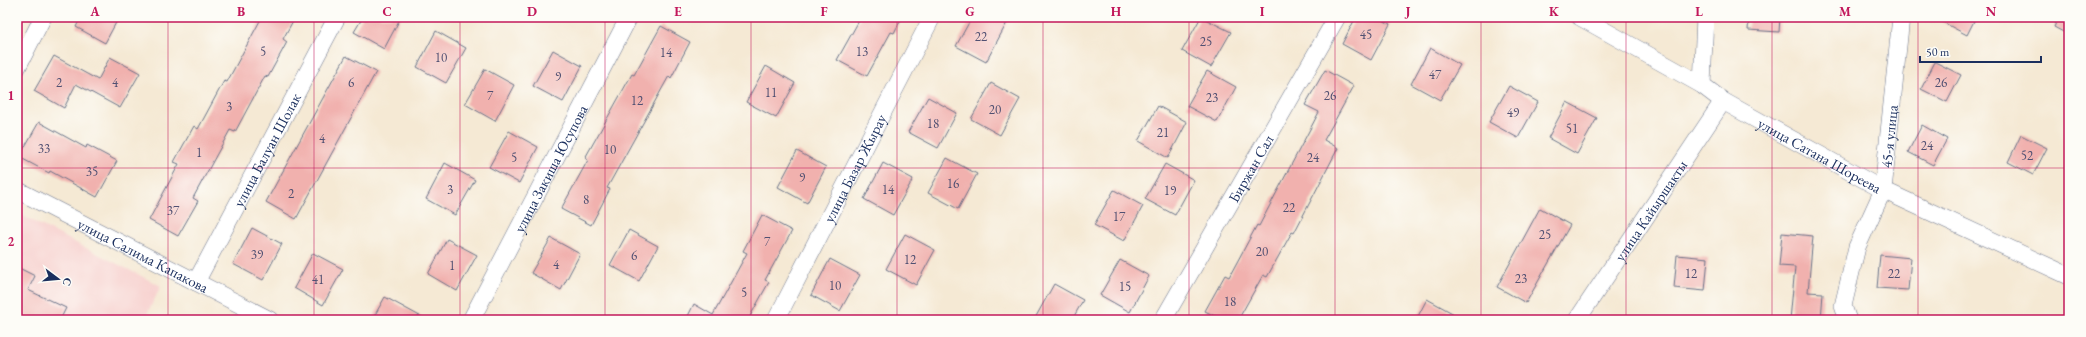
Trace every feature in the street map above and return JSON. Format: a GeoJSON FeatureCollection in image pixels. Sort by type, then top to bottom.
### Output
{"type":"FeatureCollection","features":[{"type":"Feature","properties":{"kind":"street"},"geometry":{"type":"LineString","coordinates":[[17,68],[43,17]]}},
{"type":"Feature","properties":{"kind":"street","name":"улица Балуан Шолак"},"geometry":{"type":"LineString","coordinates":[[196,282],[337,17]]}},
{"type":"Feature","properties":{"kind":"street","name":"улица Закиша Юсупова"},"geometry":{"type":"LineString","coordinates":[[471,320],[629,17]]}},
{"type":"Feature","properties":{"kind":"street","name":"улица Базар Жырау"},"geometry":{"type":"LineString","coordinates":[[776,320],[932,17]]}},
{"type":"Feature","properties":{"kind":"street","name":"Биржан Сал"},"geometry":{"type":"LineString","coordinates":[[1163,320],[1337,17]]}},
{"type":"Feature","properties":{"kind":"street","name":"улица Сатана Шореева"},"geometry":{"type":"LineString","coordinates":[[1580,17],[1702,85],[1723,101],[1883,190],[2069,276]]}},
{"type":"Feature","properties":{"kind":"street"},"geometry":{"type":"LineString","coordinates":[[1702,85],[1705,17]]}},
{"type":"Feature","properties":{"kind":"street","name":"45-я улица"},"geometry":{"type":"LineString","coordinates":[[1848,320],[1843,306],[1857,247],[1883,190],[1901,17]]}},
{"type":"Feature","properties":{"kind":"street","name":"улица Кайыршакты"},"geometry":{"type":"LineString","coordinates":[[1577,320],[1723,101]]}},
{"type":"Feature","properties":{"kind":"street","name":"улица Салима Капакова"},"geometry":{"type":"LineString","coordinates":[[17,190],[270,320]]}},
{"type":"Feature","properties":{"kind":"shaded area"},"geometry":{"type":"Polygon","coordinates":[[[17,213],[161,286],[144,320],[17,320],[17,213]]]}},
{"type":"Feature","properties":{"kind":"building"},"geometry":{"type":"Polygon","coordinates":[[[81,17],[119,17],[105,43],[76,27],[81,17]]]}},
{"type":"Feature","properties":{"kind":"building"},"geometry":{"type":"Polygon","coordinates":[[[262,17],[295,17],[283,39],[287,42],[268,77],[265,76],[235,132],[230,130],[193,198],[198,201],[178,236],[149,220],[179,164],[174,162],[194,126],[198,129],[224,81],[227,82],[262,17]]]}},
{"type":"Feature","properties":{"kind":"building"},"geometry":{"type":"Polygon","coordinates":[[[363,17],[401,17],[384,49],[354,32],[363,17]]]}},
{"type":"Feature","properties":{"kind":"building"},"geometry":{"type":"Polygon","coordinates":[[[861,17],[902,17],[894,33],[891,32],[867,76],[837,60],[861,17]]]}},
{"type":"Feature","properties":{"kind":"building"},"geometry":{"type":"Polygon","coordinates":[[[972,17],[1010,17],[986,62],[956,46],[972,17]]]}},
{"type":"Feature","properties":{"kind":"building"},"geometry":{"type":"Polygon","coordinates":[[[1201,17],[1231,32],[1211,67],[1182,51],[1201,17]]]}},
{"type":"Feature","properties":{"kind":"building"},"geometry":{"type":"Polygon","coordinates":[[[1356,17],[1377,17],[1390,24],[1371,60],[1342,44],[1356,17]]]}},
{"type":"Feature","properties":{"kind":"building"},"geometry":{"type":"Polygon","coordinates":[[[1749,17],[1780,17],[1779,32],[1748,30],[1749,17]]]}},
{"type":"Feature","properties":{"kind":"building"},"geometry":{"type":"Polygon","coordinates":[[[1933,17],[1976,17],[1967,35],[1933,17]]]}},
{"type":"Feature","properties":{"kind":"building"},"geometry":{"type":"Polygon","coordinates":[[[2059,17],[2069,17],[2069,35],[2054,27],[2059,17]]]}},
{"type":"Feature","properties":{"kind":"building"},"geometry":{"type":"Polygon","coordinates":[[[661,26],[690,42],[671,78],[669,76],[607,188],[610,189],[591,225],[561,209],[588,160],[585,158],[661,26]]]}},
{"type":"Feature","properties":{"kind":"building"},"geometry":{"type":"Polygon","coordinates":[[[436,31],[466,48],[446,83],[417,67],[436,31]]]}},
{"type":"Feature","properties":{"kind":"building"},"geometry":{"type":"Polygon","coordinates":[[[1430,48],[1460,65],[1440,100],[1411,84],[1430,48]]]}},
{"type":"Feature","properties":{"kind":"building"},"geometry":{"type":"Polygon","coordinates":[[[553,50],[582,66],[563,102],[533,86],[553,50]]]}},
{"type":"Feature","properties":{"kind":"building"},"geometry":{"type":"Polygon","coordinates":[[[54,56],[98,80],[110,57],[140,73],[120,108],[76,84],[64,108],[34,91],[54,56]]]}},
{"type":"Feature","properties":{"kind":"building"},"geometry":{"type":"Polygon","coordinates":[[[346,56],[376,72],[296,219],[266,202],[346,56]]]}},
{"type":"Feature","properties":{"kind":"building"},"geometry":{"type":"Polygon","coordinates":[[[1935,62],[1961,75],[1947,102],[1921,89],[1935,62]]]}},
{"type":"Feature","properties":{"kind":"building"},"geometry":{"type":"Polygon","coordinates":[[[766,66],[795,83],[776,118],[746,102],[766,66]]]}},
{"type":"Feature","properties":{"kind":"building"},"geometry":{"type":"Polygon","coordinates":[[[485,69],[514,85],[495,121],[465,104],[485,69]]]}},
{"type":"Feature","properties":{"kind":"building"},"geometry":{"type":"Polygon","coordinates":[[[1325,70],[1354,86],[1324,140],[1338,148],[1294,233],[1292,232],[1267,277],[1263,275],[1238,320],[1223,320],[1205,311],[1225,275],[1229,277],[1257,225],[1259,226],[1319,112],[1305,105],[1325,70]]]}},
{"type":"Feature","properties":{"kind":"building"},"geometry":{"type":"Polygon","coordinates":[[[1207,71],[1236,87],[1217,122],[1187,106],[1207,71]]]}},
{"type":"Feature","properties":{"kind":"building"},"geometry":{"type":"Polygon","coordinates":[[[991,83],[1020,99],[1000,135],[971,119],[991,83]]]}},
{"type":"Feature","properties":{"kind":"building"},"geometry":{"type":"Polygon","coordinates":[[[1509,86],[1538,102],[1518,138],[1489,122],[1509,86]]]}},
{"type":"Feature","properties":{"kind":"building"},"geometry":{"type":"Polygon","coordinates":[[[928,97],[957,113],[938,148],[908,132],[928,97]]]}},
{"type":"Feature","properties":{"kind":"building"},"geometry":{"type":"Polygon","coordinates":[[[1567,102],[1597,118],[1577,154],[1548,138],[1567,102]]]}},
{"type":"Feature","properties":{"kind":"building"},"geometry":{"type":"Polygon","coordinates":[[[1158,106],[1187,122],[1168,158],[1138,141],[1158,106]]]}},
{"type":"Feature","properties":{"kind":"building"},"geometry":{"type":"Polygon","coordinates":[[[39,122],[86,148],[87,145],[117,161],[97,197],[50,171],[49,173],[19,157],[39,122]]]}},
{"type":"Feature","properties":{"kind":"building"},"geometry":{"type":"Polygon","coordinates":[[[1922,125],[1947,139],[1933,165],[1908,152],[1922,125]]]}},
{"type":"Feature","properties":{"kind":"building"},"geometry":{"type":"Polygon","coordinates":[[[509,131],[538,147],[519,183],[489,167],[509,131]]]}},
{"type":"Feature","properties":{"kind":"building"},"geometry":{"type":"Polygon","coordinates":[[[2021,135],[2047,148],[2033,175],[2008,162],[2021,135]]]}},
{"type":"Feature","properties":{"kind":"building"},"geometry":{"type":"Polygon","coordinates":[[[797,151],[826,167],[807,203],[778,187],[797,151]]]}},
{"type":"Feature","properties":{"kind":"building"},"geometry":{"type":"Polygon","coordinates":[[[947,158],[977,174],[958,209],[928,193],[947,158]]]}},
{"type":"Feature","properties":{"kind":"building"},"geometry":{"type":"Polygon","coordinates":[[[445,163],[475,180],[455,215],[426,199],[445,163]]]}},
{"type":"Feature","properties":{"kind":"building"},"geometry":{"type":"Polygon","coordinates":[[[883,163],[913,179],[893,215],[864,199],[883,163]]]}},
{"type":"Feature","properties":{"kind":"building"},"geometry":{"type":"Polygon","coordinates":[[[1165,164],[1194,180],[1175,215],[1145,199],[1165,164]]]}},
{"type":"Feature","properties":{"kind":"building"},"geometry":{"type":"Polygon","coordinates":[[[1114,190],[1143,206],[1124,241],[1094,225],[1114,190]]]}},
{"type":"Feature","properties":{"kind":"building"},"geometry":{"type":"Polygon","coordinates":[[[1540,208],[1570,225],[1526,303],[1497,287],[1540,208]]]}},
{"type":"Feature","properties":{"kind":"building"},"geometry":{"type":"Polygon","coordinates":[[[762,215],[792,231],[765,280],[769,282],[748,320],[686,320],[694,304],[713,315],[747,253],[743,251],[762,215]]]}},
{"type":"Feature","properties":{"kind":"building"},"geometry":{"type":"Polygon","coordinates":[[[252,228],[282,244],[263,280],[233,264],[252,228]]]}},
{"type":"Feature","properties":{"kind":"building"},"geometry":{"type":"Polygon","coordinates":[[[629,230],[658,246],[639,281],[610,265],[629,230]]]}},
{"type":"Feature","properties":{"kind":"building"},"geometry":{"type":"Polygon","coordinates":[[[1782,233],[1813,236],[1808,292],[1823,293],[1821,320],[1790,320],[1795,267],[1779,266],[1782,233]]]}},
{"type":"Feature","properties":{"kind":"building"},"geometry":{"type":"Polygon","coordinates":[[[905,234],[935,250],[916,285],[886,269],[905,234]]]}},
{"type":"Feature","properties":{"kind":"building"},"geometry":{"type":"Polygon","coordinates":[[[551,238],[580,254],[561,290],[531,273],[551,238]]]}},
{"type":"Feature","properties":{"kind":"building"},"geometry":{"type":"Polygon","coordinates":[[[447,239],[477,255],[457,291],[428,274],[447,239]]]}},
{"type":"Feature","properties":{"kind":"building"},"geometry":{"type":"Polygon","coordinates":[[[313,253],[343,269],[323,305],[294,288],[313,253]]]}},
{"type":"Feature","properties":{"kind":"building"},"geometry":{"type":"Polygon","coordinates":[[[1677,255],[1708,258],[1705,291],[1674,288],[1677,255]]]}},
{"type":"Feature","properties":{"kind":"building"},"geometry":{"type":"Polygon","coordinates":[[[1880,255],[1911,258],[1908,290],[1877,288],[1880,255]]]}},
{"type":"Feature","properties":{"kind":"building"},"geometry":{"type":"Polygon","coordinates":[[[830,259],[860,275],[840,311],[811,295],[830,259]]]}},
{"type":"Feature","properties":{"kind":"building"},"geometry":{"type":"Polygon","coordinates":[[[1120,260],[1149,276],[1130,312],[1100,295],[1120,260]]]}},
{"type":"Feature","properties":{"kind":"building"},"geometry":{"type":"Polygon","coordinates":[[[17,267],[35,276],[28,290],[66,308],[60,320],[17,320],[17,267]]]}},
{"type":"Feature","properties":{"kind":"building"},"geometry":{"type":"Polygon","coordinates":[[[1054,284],[1083,300],[1072,320],[1034,320],[1054,284]]]}},
{"type":"Feature","properties":{"kind":"building"},"geometry":{"type":"Polygon","coordinates":[[[385,297],[427,320],[372,320],[385,297]]]}},
{"type":"Feature","properties":{"kind":"building"},"geometry":{"type":"Polygon","coordinates":[[[1427,299],[1465,320],[1416,320],[1427,299]]]}}]}
